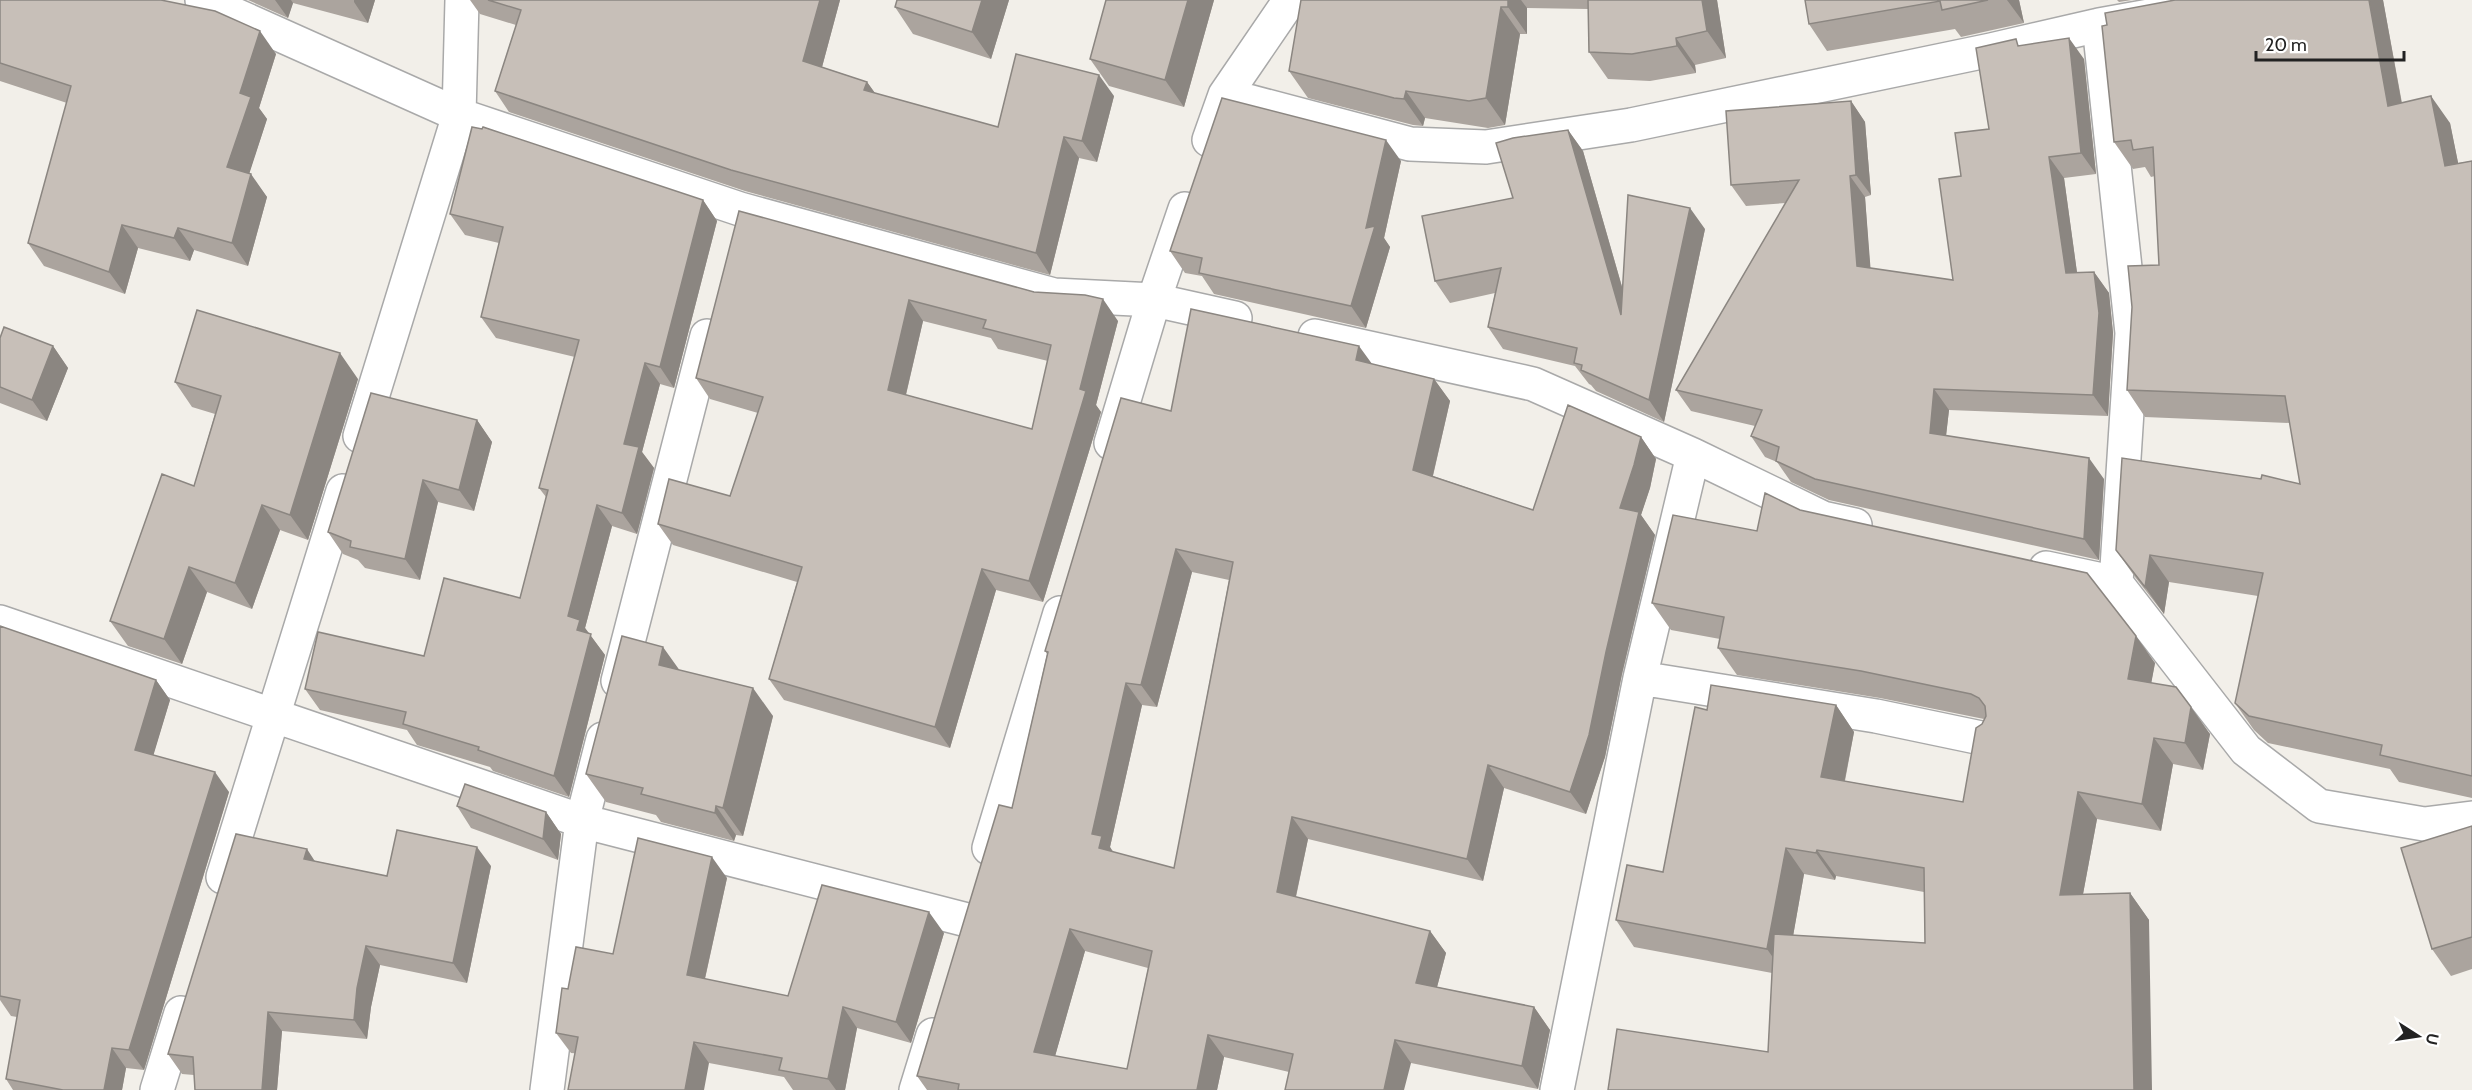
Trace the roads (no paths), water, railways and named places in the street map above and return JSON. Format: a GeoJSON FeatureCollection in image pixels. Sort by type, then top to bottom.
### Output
{"type":"FeatureCollection","features":[{"type":"Feature","properties":{"kind":"street"},"geometry":{"type":"LineString","coordinates":[[202,0],[459,115],[737,220],[1054,295],[1154,300],[1533,384],[1694,455],[1823,518],[1880,530]]}},
{"type":"Feature","properties":{"kind":"street"},"geometry":{"type":"LineString","coordinates":[[214,909],[459,115],[462,0]]}},
{"type":"Feature","properties":{"kind":"street"},"geometry":{"type":"LineString","coordinates":[[1102,473],[1154,300],[1225,95],[1290,0]]}},
{"type":"Feature","properties":{"kind":"street"},"geometry":{"type":"LineString","coordinates":[[1225,95],[1410,144],[1486,147],[1631,125],[1991,50],[2099,25],[2238,0]]}},
{"type":"Feature","properties":{"kind":"street"},"geometry":{"type":"LineString","coordinates":[[2099,25],[2132,333],[2116,583]]}},
{"type":"Feature","properties":{"kind":"street"},"geometry":{"type":"LineString","coordinates":[[547,1090],[582,821],[713,313]]}},
{"type":"Feature","properties":{"kind":"street"},"geometry":{"type":"LineString","coordinates":[[1557,1090],[1640,678],[1694,455]]}},
{"type":"Feature","properties":{"kind":"street"},"geometry":{"type":"LineString","coordinates":[[2015,561],[2116,583],[2246,750],[2319,806],[2424,824],[2472,818]]}},
{"type":"Feature","properties":{"kind":"street"},"geometry":{"type":"LineString","coordinates":[[0,622],[582,821],[971,909],[1067,587]]}},
{"type":"Feature","properties":{"kind":"street"},"geometry":{"type":"LineString","coordinates":[[1640,678],[1876,716],[1986,739]]}},
{"type":"Feature","properties":{"kind":"street"},"geometry":{"type":"LineString","coordinates":[[157,1090],[189,988]]}},
{"type":"Feature","properties":{"kind":"street"},"geometry":{"type":"LineString","coordinates":[[916,1090],[940,1011]]}}]}
